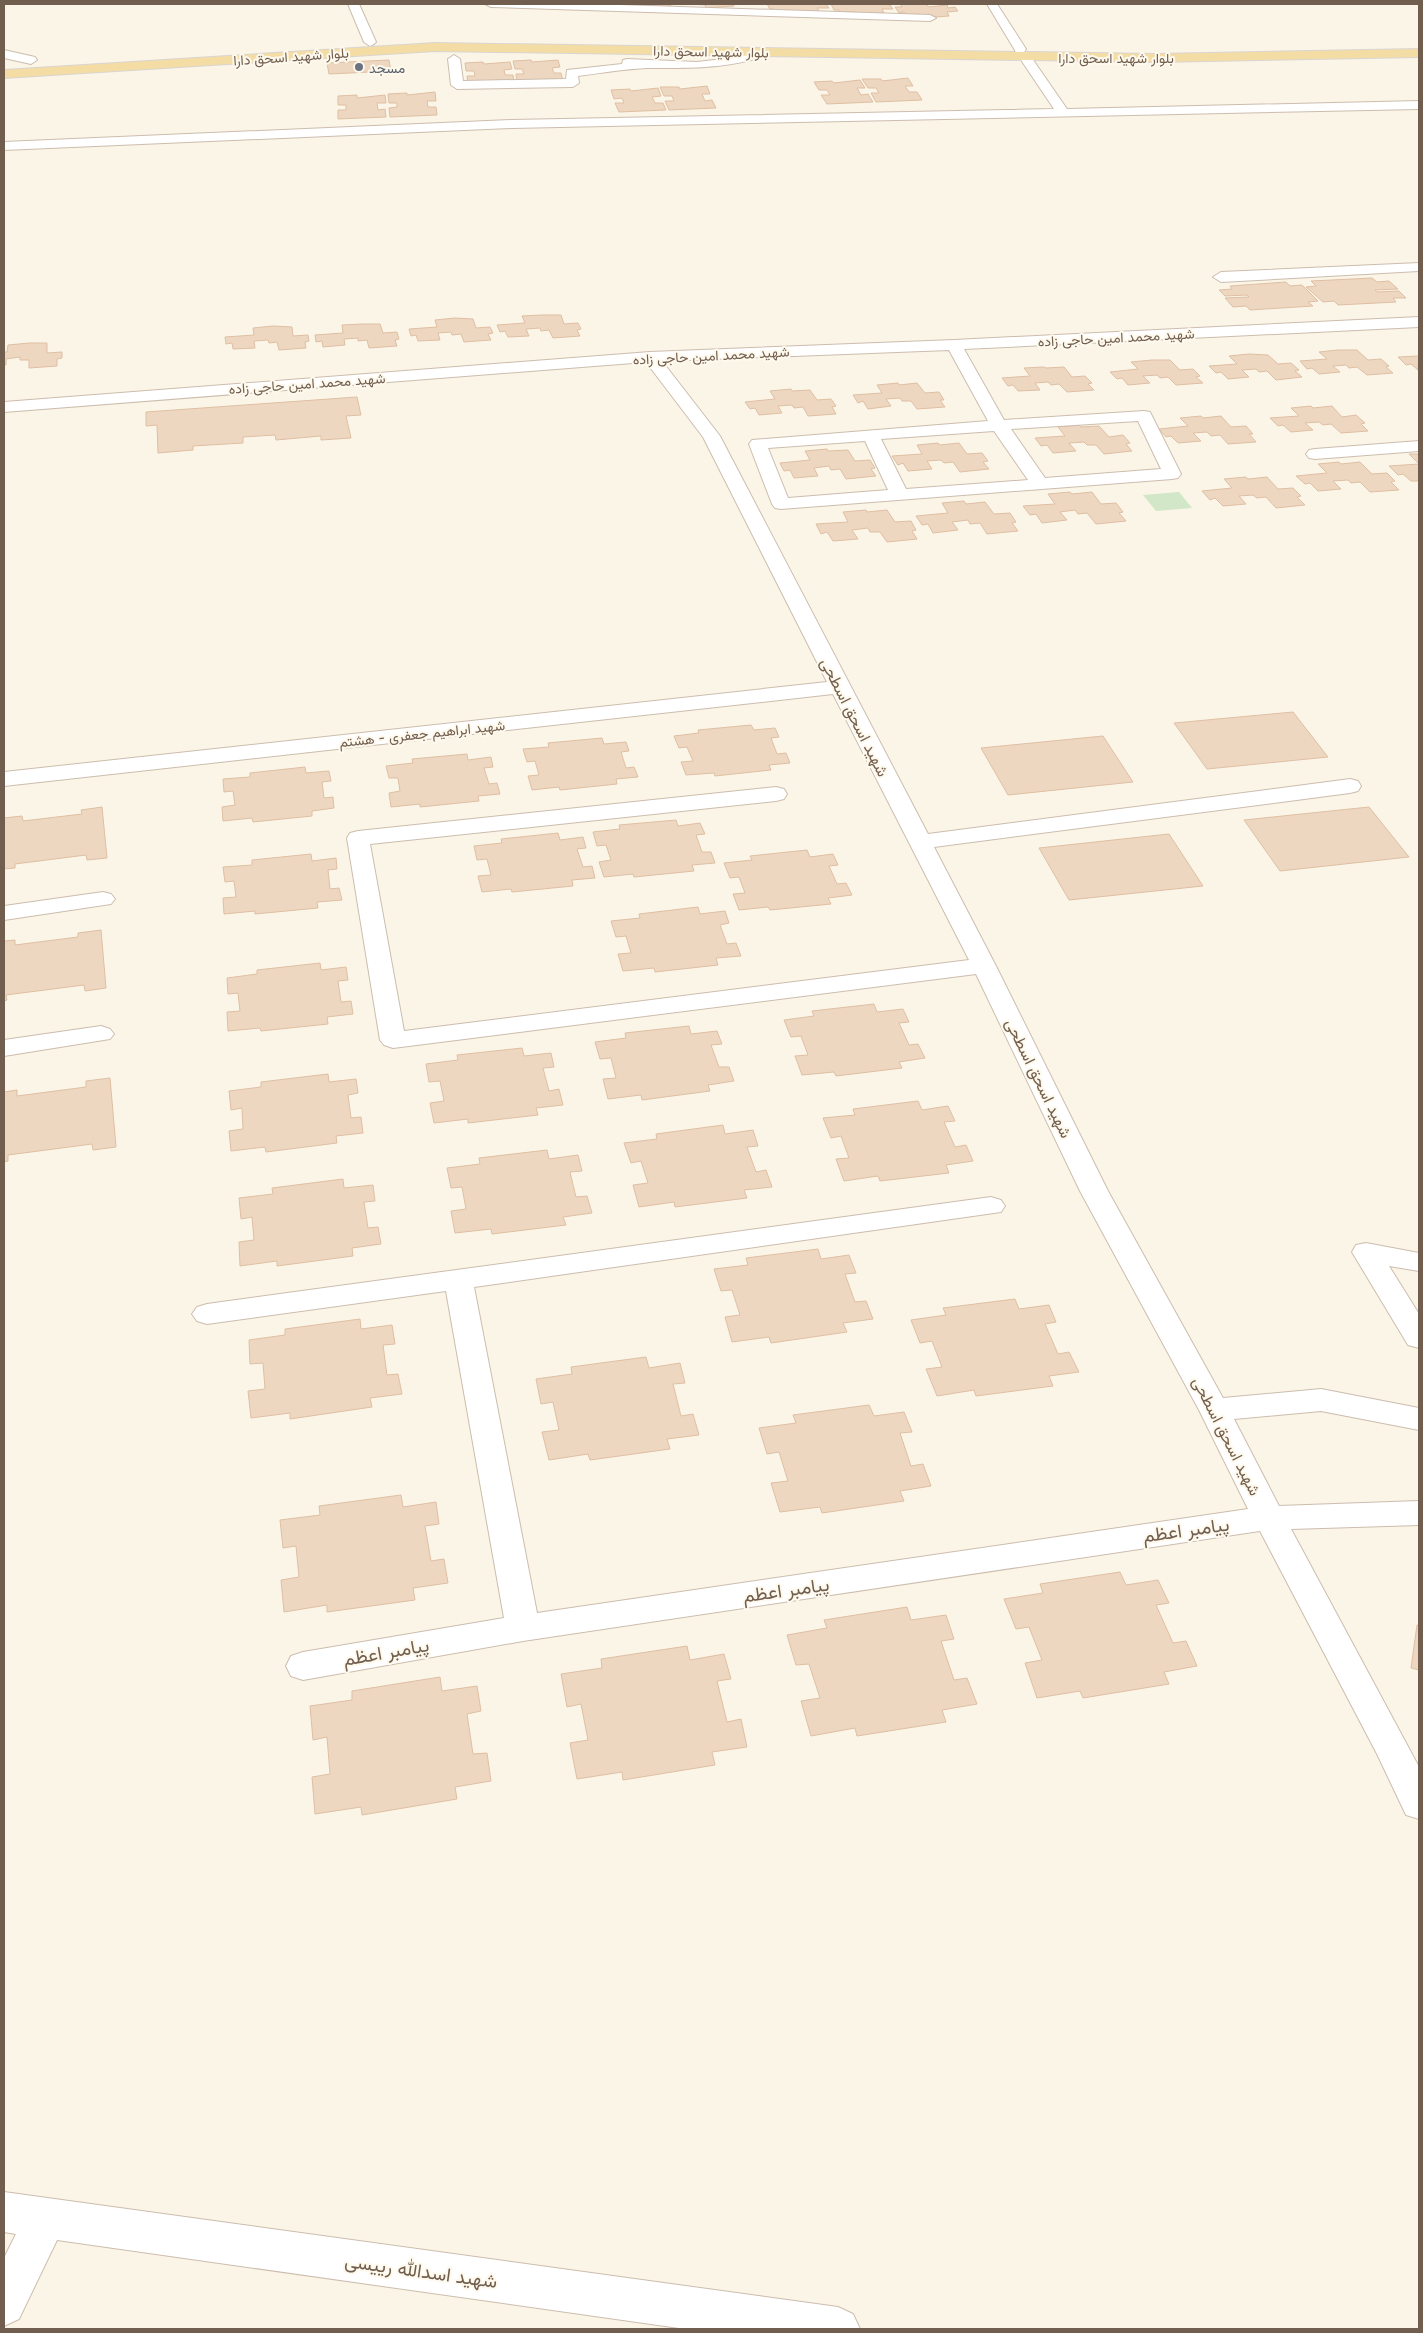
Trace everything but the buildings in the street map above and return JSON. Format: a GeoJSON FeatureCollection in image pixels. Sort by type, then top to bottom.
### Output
{"type":"FeatureCollection","features":[{"type":"Feature","properties":{"kind":"main road","name":"بلوار شهید اسحق دارا"},"geometry":{"type":"LineString","coordinates":[[4,62],[458,38],[766,52],[1023,53],[1419,44]]}},
{"type":"Feature","properties":{"kind":"main road","name":"بلوار شهید اسحق دارا"},"geometry":{"type":"LineString","coordinates":[[4,74],[435,47],[578,49],[649,46],[1023,53],[1156,58],[1419,53]]}},
{"type":"Feature","properties":{"kind":"street"},"geometry":{"type":"LineString","coordinates":[[353,4],[370,42]]}},
{"type":"Feature","properties":{"kind":"street"},"geometry":{"type":"LineString","coordinates":[[491,4],[750,9],[930,18]]}},
{"type":"Feature","properties":{"kind":"street"},"geometry":{"type":"LineString","coordinates":[[992,4],[1063,112]]}},
{"type":"Feature","properties":{"kind":"street"},"geometry":{"type":"LineString","coordinates":[[578,49],[604,59],[645,65]]}},
{"type":"Feature","properties":{"kind":"street"},"geometry":{"type":"LineString","coordinates":[[454,59],[458,85],[573,83],[571,73],[645,65],[714,64],[752,57],[766,52]]}},
{"type":"Feature","properties":{"kind":"street"},"geometry":{"type":"LineString","coordinates":[[4,54],[31,60]]}},
{"type":"Feature","properties":{"kind":"street"},"geometry":{"type":"LineString","coordinates":[[4,146],[512,124],[1419,105]]}},
{"type":"Feature","properties":{"kind":"street"},"geometry":{"type":"LineString","coordinates":[[1221,276],[1419,267]]}},
{"type":"Feature","properties":{"kind":"street","name":"شهید محمد امین حاجی زاده"},"geometry":{"type":"LineString","coordinates":[[4,406],[650,357],[954,345],[1419,322]]}},
{"type":"Feature","properties":{"kind":"street"},"geometry":{"type":"LineString","coordinates":[[954,345],[1000,425],[1040,484]]}},
{"type":"Feature","properties":{"kind":"street","name":"شهید اسحق اسطحی"},"geometry":{"type":"LineString","coordinates":[[650,357],[711,436],[984,966],[1094,1191],[1214,1410],[1269,1518],[1393,1750],[1419,1804]]}},
{"type":"Feature","properties":{"kind":"street"},"geometry":{"type":"LineString","coordinates":[[1144,416],[1172,474],[781,504],[758,444],[871,436],[1000,425],[1144,416]]}},
{"type":"Feature","properties":{"kind":"street"},"geometry":{"type":"LineString","coordinates":[[871,436],[899,494]]}},
{"type":"Feature","properties":{"kind":"street"},"geometry":{"type":"LineString","coordinates":[[1316,454],[1419,446]]}},
{"type":"Feature","properties":{"kind":"street","name":"شهید ابراهیم جعفری - هشتم"},"geometry":{"type":"LineString","coordinates":[[4,779],[840,687]]}},
{"type":"Feature","properties":{"kind":"street"},"geometry":{"type":"LineString","coordinates":[[920,842],[1350,786]]}},
{"type":"Feature","properties":{"kind":"street"},"geometry":{"type":"LineString","coordinates":[[776,794],[358,838],[393,1040],[984,966]]}},
{"type":"Feature","properties":{"kind":"street"},"geometry":{"type":"LineString","coordinates":[[4,913],[103,900]]}},
{"type":"Feature","properties":{"kind":"street"},"geometry":{"type":"LineString","coordinates":[[4,1048],[101,1034]]}},
{"type":"Feature","properties":{"kind":"street"},"geometry":{"type":"LineString","coordinates":[[207,1314],[991,1206]]}},
{"type":"Feature","properties":{"kind":"street"},"geometry":{"type":"LineString","coordinates":[[1419,1262],[1366,1252],[1419,1338]]}},
{"type":"Feature","properties":{"kind":"street"},"geometry":{"type":"LineString","coordinates":[[458,1279],[523,1628]]}},
{"type":"Feature","properties":{"kind":"street"},"geometry":{"type":"LineString","coordinates":[[1214,1410],[1321,1400],[1419,1418]]}},
{"type":"Feature","properties":{"kind":"street","name":"پیامبر اعظم"},"geometry":{"type":"LineString","coordinates":[[303,1666],[523,1628],[1269,1518],[1419,1513]]}},
{"type":"Feature","properties":{"kind":"street","name":"شهید اسدالله رییسی"},"geometry":{"type":"LineString","coordinates":[[4,2212],[838,2329]]}},
{"type":"Feature","properties":{"kind":"street"},"geometry":{"type":"LineString","coordinates":[[4,2304],[46,2218]]}},
{"type":"Feature","properties":{"kind":"green space"},"geometry":{"type":"Polygon","coordinates":[[[1179,492],[1192,508],[1156,511],[1143,495],[1179,492]]]}},
{"type":"Feature","properties":{"kind":"place","name":"مسجد"},"geometry":{"type":"Point","coordinates":[359,67]}}]}
